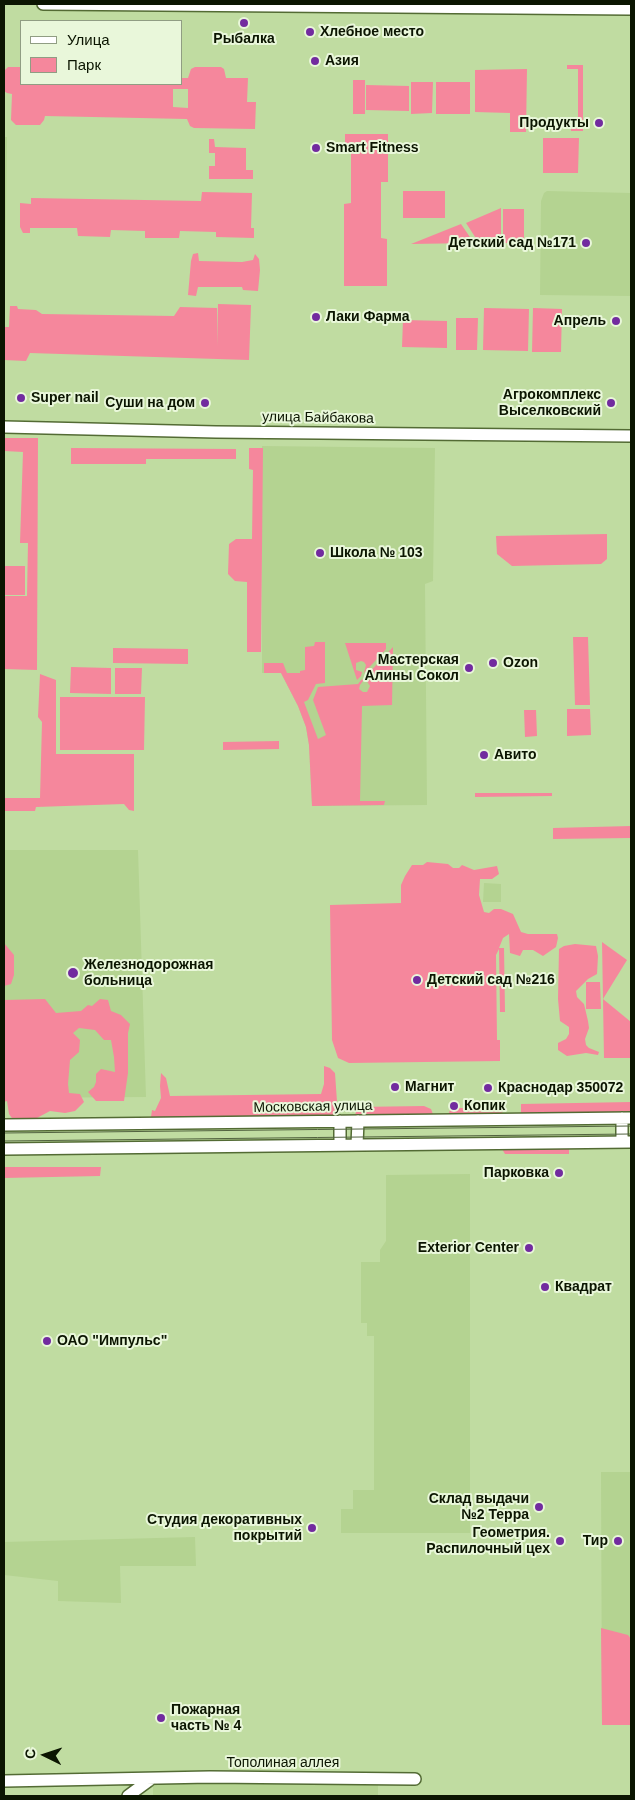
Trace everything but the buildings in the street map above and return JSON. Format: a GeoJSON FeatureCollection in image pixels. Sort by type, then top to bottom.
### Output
{"type":"FeatureCollection","features":[{"type":"Feature","properties":{"kind":"street"},"geometry":{"type":"LineString","coordinates":[[43,4],[378,5],[631,9]]}},
{"type":"Feature","properties":{"kind":"street","name":"улица Байбакова"},"geometry":{"type":"LineString","coordinates":[[4,427],[225,432],[631,436]]}},
{"type":"Feature","properties":{"kind":"street","name":"Московская улица"},"geometry":{"type":"LineString","coordinates":[[4,1125],[627,1118],[626,1142],[4,1149]]}},
{"type":"Feature","properties":{"kind":"street"},"geometry":{"type":"LineString","coordinates":[[340,1121],[340,1145]]}},
{"type":"Feature","properties":{"kind":"street"},"geometry":{"type":"LineString","coordinates":[[357,1145],[358,1121]]}},
{"type":"Feature","properties":{"kind":"street","name":"Тополиная аллея"},"geometry":{"type":"LineString","coordinates":[[4,1781],[210,1777],[415,1779]]}},
{"type":"Feature","properties":{"kind":"street"},"geometry":{"type":"LineString","coordinates":[[128,1796],[151,1779]]}},
{"type":"Feature","properties":{"kind":"shaded area"},"geometry":{"type":"Polygon","coordinates":[[[4,137],[7,137],[5,286],[4,286],[4,137]]]}},
{"type":"Feature","properties":{"kind":"shaded area","name":"Детский сад №171"},"geometry":{"type":"Polygon","coordinates":[[[547,191],[631,193],[631,296],[540,295],[541,201],[544,193],[547,191]]]}},
{"type":"Feature","properties":{"kind":"shaded area"},"geometry":{"type":"Polygon","coordinates":[[[262,446],[435,448],[433,581],[425,584],[427,805],[312,806],[309,745],[306,727],[298,706],[281,673],[262,673],[262,446]]]}},
{"type":"Feature","properties":{"kind":"shaded area","name":"Железнодорожная больница"},"geometry":{"type":"Polygon","coordinates":[[[4,850],[138,850],[146,1097],[4,1098],[4,850]]]}},
{"type":"Feature","properties":{"kind":"shaded area"},"geometry":{"type":"Polygon","coordinates":[[[484,883],[501,884],[501,902],[483,902],[484,883]]]}},
{"type":"Feature","properties":{"kind":"shaded area"},"geometry":{"type":"Polygon","coordinates":[[[470,1174],[470,1533],[341,1533],[341,1509],[353,1509],[353,1490],[374,1490],[374,1336],[367,1336],[367,1323],[361,1323],[361,1262],[380,1262],[380,1250],[386,1241],[386,1175],[470,1174]]]}},
{"type":"Feature","properties":{"kind":"shaded area"},"geometry":{"type":"Polygon","coordinates":[[[601,1472],[631,1472],[631,1725],[602,1725],[601,1472]]]}},
{"type":"Feature","properties":{"kind":"shaded area"},"geometry":{"type":"Polygon","coordinates":[[[195,1537],[196,1566],[120,1566],[121,1603],[58,1601],[58,1581],[4,1575],[4,1542],[195,1537]]]}},
{"type":"Feature","properties":{"kind":"shaded area"},"geometry":{"type":"Polygon","coordinates":[[[153,1782],[378,1785],[378,1796],[153,1796],[153,1782]]]}},
{"type":"Feature","properties":{"kind":"green space"},"geometry":{"type":"Polygon","coordinates":[[[567,65],[583,65],[583,131],[571,131],[571,117],[578,117],[578,69],[567,69],[567,65]]]}},
{"type":"Feature","properties":{"kind":"green space"},"geometry":{"type":"Polygon","coordinates":[[[8,67],[20,67],[20,85],[182,85],[182,78],[188,78],[191,69],[195,67],[221,67],[224,69],[226,78],[248,78],[247,102],[256,102],[255,129],[194,128],[190,126],[187,119],[45,116],[40,125],[16,125],[11,120],[12,94],[4,91],[4,71],[8,67]],[[173,89],[173,107],[188,108],[188,89],[173,89]]]}},
{"type":"Feature","properties":{"kind":"green space"},"geometry":{"type":"Polygon","coordinates":[[[527,69],[526,132],[510,132],[510,113],[475,112],[475,70],[527,69]]]}},
{"type":"Feature","properties":{"kind":"green space"},"geometry":{"type":"Polygon","coordinates":[[[353,80],[365,80],[365,114],[353,114],[353,80]]]}},
{"type":"Feature","properties":{"kind":"green space"},"geometry":{"type":"Polygon","coordinates":[[[411,82],[433,82],[432,113],[411,114],[411,82]]]}},
{"type":"Feature","properties":{"kind":"green space"},"geometry":{"type":"Polygon","coordinates":[[[436,82],[470,82],[470,114],[436,114],[436,82]]]}},
{"type":"Feature","properties":{"kind":"green space"},"geometry":{"type":"Polygon","coordinates":[[[366,85],[409,86],[409,111],[366,110],[366,85]]]}},
{"type":"Feature","properties":{"kind":"green space"},"geometry":{"type":"Polygon","coordinates":[[[345,134],[388,134],[388,182],[381,182],[381,238],[387,239],[387,286],[344,286],[344,204],[351,203],[351,147],[345,147],[345,134]]]}},
{"type":"Feature","properties":{"kind":"green space"},"geometry":{"type":"Polygon","coordinates":[[[543,138],[579,138],[578,173],[543,173],[543,138]]]}},
{"type":"Feature","properties":{"kind":"green space"},"geometry":{"type":"Polygon","coordinates":[[[209,139],[214,139],[215,147],[246,148],[246,170],[253,170],[253,179],[209,179],[209,166],[215,166],[215,153],[209,153],[209,139]]]}},
{"type":"Feature","properties":{"kind":"green space"},"geometry":{"type":"Polygon","coordinates":[[[403,191],[445,191],[445,218],[403,218],[403,191]]]}},
{"type":"Feature","properties":{"kind":"green space"},"geometry":{"type":"Polygon","coordinates":[[[202,192],[252,193],[251,228],[254,228],[254,238],[216,237],[216,232],[180,231],[179,238],[145,238],[145,231],[111,230],[110,237],[78,236],[77,228],[30,228],[30,233],[23,233],[20,227],[20,203],[31,204],[31,198],[201,201],[202,192]]]}},
{"type":"Feature","properties":{"kind":"green space"},"geometry":{"type":"Polygon","coordinates":[[[501,208],[501,243],[479,243],[466,223],[501,208]]]}},
{"type":"Feature","properties":{"kind":"green space"},"geometry":{"type":"Polygon","coordinates":[[[503,209],[524,209],[524,243],[503,243],[503,209]]]}},
{"type":"Feature","properties":{"kind":"green space"},"geometry":{"type":"Polygon","coordinates":[[[461,224],[474,243],[411,244],[461,224]]]}},
{"type":"Feature","properties":{"kind":"green space"},"geometry":{"type":"Polygon","coordinates":[[[198,253],[199,261],[242,262],[253,260],[255,254],[259,259],[260,270],[258,291],[243,290],[242,287],[198,287],[196,296],[188,295],[191,261],[193,254],[198,253]]]}},
{"type":"Feature","properties":{"kind":"green space"},"geometry":{"type":"Polygon","coordinates":[[[218,304],[251,305],[249,360],[30,353],[26,361],[4,360],[4,327],[9,327],[10,306],[17,306],[18,309],[36,310],[42,314],[174,316],[180,307],[217,308],[217,346],[218,304]]]}},
{"type":"Feature","properties":{"kind":"green space"},"geometry":{"type":"Polygon","coordinates":[[[484,308],[529,309],[528,351],[483,350],[484,308]]]}},
{"type":"Feature","properties":{"kind":"green space"},"geometry":{"type":"Polygon","coordinates":[[[533,308],[562,309],[561,352],[532,352],[533,308]]]}},
{"type":"Feature","properties":{"kind":"green space"},"geometry":{"type":"Polygon","coordinates":[[[456,318],[478,318],[477,350],[456,350],[456,318]]]}},
{"type":"Feature","properties":{"kind":"green space"},"geometry":{"type":"Polygon","coordinates":[[[403,320],[447,321],[447,348],[402,347],[403,320]]]}},
{"type":"Feature","properties":{"kind":"green space"},"geometry":{"type":"Polygon","coordinates":[[[4,438],[38,438],[37,670],[4,669],[4,596],[27,596],[28,543],[20,543],[23,452],[4,451],[4,438]]]}},
{"type":"Feature","properties":{"kind":"green space"},"geometry":{"type":"Polygon","coordinates":[[[71,448],[236,449],[236,459],[146,459],[146,464],[71,464],[71,448]]]}},
{"type":"Feature","properties":{"kind":"green space"},"geometry":{"type":"Polygon","coordinates":[[[249,448],[263,448],[261,652],[247,652],[247,582],[235,581],[228,574],[229,544],[236,539],[252,539],[253,470],[249,469],[249,448]]]}},
{"type":"Feature","properties":{"kind":"green space"},"geometry":{"type":"Polygon","coordinates":[[[607,534],[607,559],[601,564],[512,566],[497,554],[496,536],[607,534]]]}},
{"type":"Feature","properties":{"kind":"green space"},"geometry":{"type":"Polygon","coordinates":[[[5,566],[25,566],[25,595],[5,595],[5,566]]]}},
{"type":"Feature","properties":{"kind":"green space"},"geometry":{"type":"Polygon","coordinates":[[[573,637],[588,637],[590,705],[575,705],[573,637]]]}},
{"type":"Feature","properties":{"kind":"green space"},"geometry":{"type":"Polygon","coordinates":[[[315,642],[325,642],[325,683],[316,684],[308,700],[304,702],[318,739],[326,735],[313,700],[318,687],[358,684],[362,679],[363,681],[359,689],[367,692],[370,686],[366,676],[393,647],[392,705],[362,706],[360,801],[385,801],[384,805],[312,806],[309,745],[306,727],[298,706],[281,673],[264,673],[264,663],[283,663],[287,673],[300,673],[300,671],[305,670],[305,647],[314,646],[315,642]]]}},
{"type":"Feature","properties":{"kind":"green space"},"geometry":{"type":"Polygon","coordinates":[[[345,643],[386,643],[386,649],[364,673],[366,665],[364,662],[356,663],[356,670],[362,672],[357,680],[345,643]]]}},
{"type":"Feature","properties":{"kind":"green space"},"geometry":{"type":"Polygon","coordinates":[[[113,648],[188,649],[188,664],[113,663],[113,648]]]}},
{"type":"Feature","properties":{"kind":"green space"},"geometry":{"type":"Polygon","coordinates":[[[71,667],[111,668],[111,694],[70,693],[71,667]]]}},
{"type":"Feature","properties":{"kind":"green space"},"geometry":{"type":"Polygon","coordinates":[[[115,668],[142,668],[141,694],[115,694],[115,668]]]}},
{"type":"Feature","properties":{"kind":"green space"},"geometry":{"type":"Polygon","coordinates":[[[40,674],[56,680],[56,754],[134,754],[134,811],[129,810],[124,804],[36,807],[35,811],[4,811],[4,798],[40,798],[42,722],[38,717],[40,674]]]}},
{"type":"Feature","properties":{"kind":"green space"},"geometry":{"type":"Polygon","coordinates":[[[60,697],[145,697],[144,750],[60,750],[60,697]]]}},
{"type":"Feature","properties":{"kind":"green space"},"geometry":{"type":"Polygon","coordinates":[[[567,709],[590,709],[591,735],[567,736],[567,709]]]}},
{"type":"Feature","properties":{"kind":"green space"},"geometry":{"type":"Polygon","coordinates":[[[524,710],[536,710],[537,736],[525,737],[524,710]]]}},
{"type":"Feature","properties":{"kind":"green space"},"geometry":{"type":"Polygon","coordinates":[[[279,741],[279,749],[223,750],[223,742],[279,741]]]}},
{"type":"Feature","properties":{"kind":"green space"},"geometry":{"type":"Polygon","coordinates":[[[475,793],[552,793],[552,796],[475,797],[475,793]]]}},
{"type":"Feature","properties":{"kind":"green space"},"geometry":{"type":"Polygon","coordinates":[[[631,826],[631,838],[553,839],[553,828],[631,826]]]}},
{"type":"Feature","properties":{"kind":"green space","name":"Детский сад №216"},"geometry":{"type":"Polygon","coordinates":[[[427,862],[448,864],[453,868],[459,868],[462,865],[474,870],[497,866],[499,874],[492,879],[480,879],[479,895],[484,912],[489,913],[494,909],[501,909],[513,914],[521,932],[528,934],[557,934],[556,947],[543,956],[533,950],[523,950],[520,956],[510,953],[509,934],[503,938],[499,948],[504,948],[505,1012],[500,1012],[499,949],[496,955],[497,1040],[500,1040],[500,1061],[349,1063],[338,1058],[332,1040],[330,905],[401,903],[401,885],[405,876],[412,865],[423,865],[427,862]]]}},
{"type":"Feature","properties":{"kind":"green space"},"geometry":{"type":"Polygon","coordinates":[[[602,942],[627,960],[603,999],[631,1022],[631,1058],[604,1058],[602,942]]]}},
{"type":"Feature","properties":{"kind":"green space"},"geometry":{"type":"Polygon","coordinates":[[[4,943],[14,955],[14,975],[11,984],[4,986],[4,943]]]}},
{"type":"Feature","properties":{"kind":"green space"},"geometry":{"type":"Polygon","coordinates":[[[575,944],[596,946],[598,956],[597,974],[588,979],[576,991],[577,997],[584,1004],[588,1021],[589,1028],[585,1039],[586,1045],[599,1052],[598,1055],[586,1053],[567,1056],[558,1050],[558,1043],[566,1039],[569,1034],[569,1027],[560,1021],[558,999],[559,949],[575,944]]]}},
{"type":"Feature","properties":{"kind":"green space"},"geometry":{"type":"Polygon","coordinates":[[[586,982],[600,982],[601,1009],[586,1009],[586,982]]]}},
{"type":"Feature","properties":{"kind":"green space"},"geometry":{"type":"Polygon","coordinates":[[[45,999],[56,1013],[81,1011],[88,1005],[92,1006],[100,999],[108,1000],[111,1011],[121,1015],[130,1024],[128,1033],[128,1073],[124,1101],[96,1101],[88,1092],[94,1087],[96,1074],[101,1069],[115,1072],[114,1057],[111,1040],[104,1040],[95,1030],[79,1028],[73,1033],[80,1040],[79,1052],[70,1060],[68,1084],[69,1093],[80,1094],[84,1102],[75,1111],[65,1113],[50,1111],[35,1119],[14,1121],[9,1114],[7,1101],[4,1102],[4,1000],[45,999]]]}},
{"type":"Feature","properties":{"kind":"green space"},"geometry":{"type":"Polygon","coordinates":[[[324,1066],[330,1068],[335,1073],[338,1116],[165,1119],[151,1117],[152,1110],[155,1111],[161,1098],[161,1073],[166,1078],[170,1096],[321,1094],[324,1084],[324,1066]]]}},
{"type":"Feature","properties":{"kind":"green space"},"geometry":{"type":"Polygon","coordinates":[[[631,1102],[631,1115],[521,1116],[521,1104],[631,1102]]]}},
{"type":"Feature","properties":{"kind":"green space"},"geometry":{"type":"Polygon","coordinates":[[[424,1106],[431,1109],[434,1117],[355,1116],[357,1107],[424,1106]]]}},
{"type":"Feature","properties":{"kind":"green space"},"geometry":{"type":"Polygon","coordinates":[[[451,1108],[506,1108],[499,1116],[447,1117],[451,1108]]]}},
{"type":"Feature","properties":{"kind":"green space"},"geometry":{"type":"Polygon","coordinates":[[[502,1149],[569,1149],[569,1154],[505,1154],[502,1149]]]}},
{"type":"Feature","properties":{"kind":"green space"},"geometry":{"type":"Polygon","coordinates":[[[4,1167],[101,1167],[100,1176],[4,1178],[4,1167]]]}},
{"type":"Feature","properties":{"kind":"green space"},"geometry":{"type":"Polygon","coordinates":[[[601,1628],[628,1635],[631,1639],[631,1725],[602,1725],[601,1628]]]}},
{"type":"Feature","properties":{"kind":"tram line"},"geometry":{"type":"LineString","coordinates":[[4,1133],[631,1126]]}},
{"type":"Feature","properties":{"kind":"tram line"},"geometry":{"type":"LineString","coordinates":[[4,1141],[631,1134]]}},
{"type":"Feature","properties":{"kind":"place","name":"Рыбалка"},"geometry":{"type":"Point","coordinates":[244,23]}},
{"type":"Feature","properties":{"kind":"place","name":"Хлебное место"},"geometry":{"type":"Point","coordinates":[310,32]}},
{"type":"Feature","properties":{"kind":"place","name":"Азия"},"geometry":{"type":"Point","coordinates":[315,61]}},
{"type":"Feature","properties":{"kind":"place","name":"Продукты"},"geometry":{"type":"Point","coordinates":[599,123]}},
{"type":"Feature","properties":{"kind":"place","name":"Smart Fitness"},"geometry":{"type":"Point","coordinates":[316,148]}},
{"type":"Feature","properties":{"kind":"place","name":"Детский сад №171"},"geometry":{"type":"Point","coordinates":[586,243]}},
{"type":"Feature","properties":{"kind":"place","name":"Лаки Фарма"},"geometry":{"type":"Point","coordinates":[316,317]}},
{"type":"Feature","properties":{"kind":"place","name":"Апрель"},"geometry":{"type":"Point","coordinates":[616,321]}},
{"type":"Feature","properties":{"kind":"place","name":"Super nail"},"geometry":{"type":"Point","coordinates":[21,398]}},
{"type":"Feature","properties":{"kind":"place","name":"Суши на дом"},"geometry":{"type":"Point","coordinates":[205,403]}},
{"type":"Feature","properties":{"kind":"place","name":"Агрокомплекс Выселковский"},"geometry":{"type":"Point","coordinates":[611,403]}},
{"type":"Feature","properties":{"kind":"place","name":"Школа № 103"},"geometry":{"type":"Point","coordinates":[320,553]}},
{"type":"Feature","properties":{"kind":"place","name":"Ozon"},"geometry":{"type":"Point","coordinates":[493,663]}},
{"type":"Feature","properties":{"kind":"place","name":"Мастерская Алины Сокол"},"geometry":{"type":"Point","coordinates":[469,668]}},
{"type":"Feature","properties":{"kind":"place","name":"Авито"},"geometry":{"type":"Point","coordinates":[484,755]}},
{"type":"Feature","properties":{"kind":"place","name":"Железнодорожная больница"},"geometry":{"type":"Point","coordinates":[73,973]}},
{"type":"Feature","properties":{"kind":"place","name":"Детский сад №216"},"geometry":{"type":"Point","coordinates":[417,980]}},
{"type":"Feature","properties":{"kind":"place","name":"Магнит"},"geometry":{"type":"Point","coordinates":[395,1087]}},
{"type":"Feature","properties":{"kind":"place","name":"Краснодар 350072"},"geometry":{"type":"Point","coordinates":[488,1088]}},
{"type":"Feature","properties":{"kind":"place","name":"Копик"},"geometry":{"type":"Point","coordinates":[454,1106]}},
{"type":"Feature","properties":{"kind":"place","name":"Парковка"},"geometry":{"type":"Point","coordinates":[559,1173]}},
{"type":"Feature","properties":{"kind":"place","name":"Exterior Center"},"geometry":{"type":"Point","coordinates":[529,1248]}},
{"type":"Feature","properties":{"kind":"place","name":"Квадрат"},"geometry":{"type":"Point","coordinates":[545,1287]}},
{"type":"Feature","properties":{"kind":"place","name":"ОАО \"Импульс\""},"geometry":{"type":"Point","coordinates":[47,1341]}},
{"type":"Feature","properties":{"kind":"place","name":"Склад выдачи №2 Терра"},"geometry":{"type":"Point","coordinates":[539,1507]}},
{"type":"Feature","properties":{"kind":"place","name":"Студия декоративных покрытий"},"geometry":{"type":"Point","coordinates":[312,1528]}},
{"type":"Feature","properties":{"kind":"place","name":"Геометрия. Распилочный цех"},"geometry":{"type":"Point","coordinates":[560,1541]}},
{"type":"Feature","properties":{"kind":"place","name":"Тир"},"geometry":{"type":"Point","coordinates":[618,1541]}},
{"type":"Feature","properties":{"kind":"place","name":"Пожарная часть № 4"},"geometry":{"type":"Point","coordinates":[161,1718]}}]}
